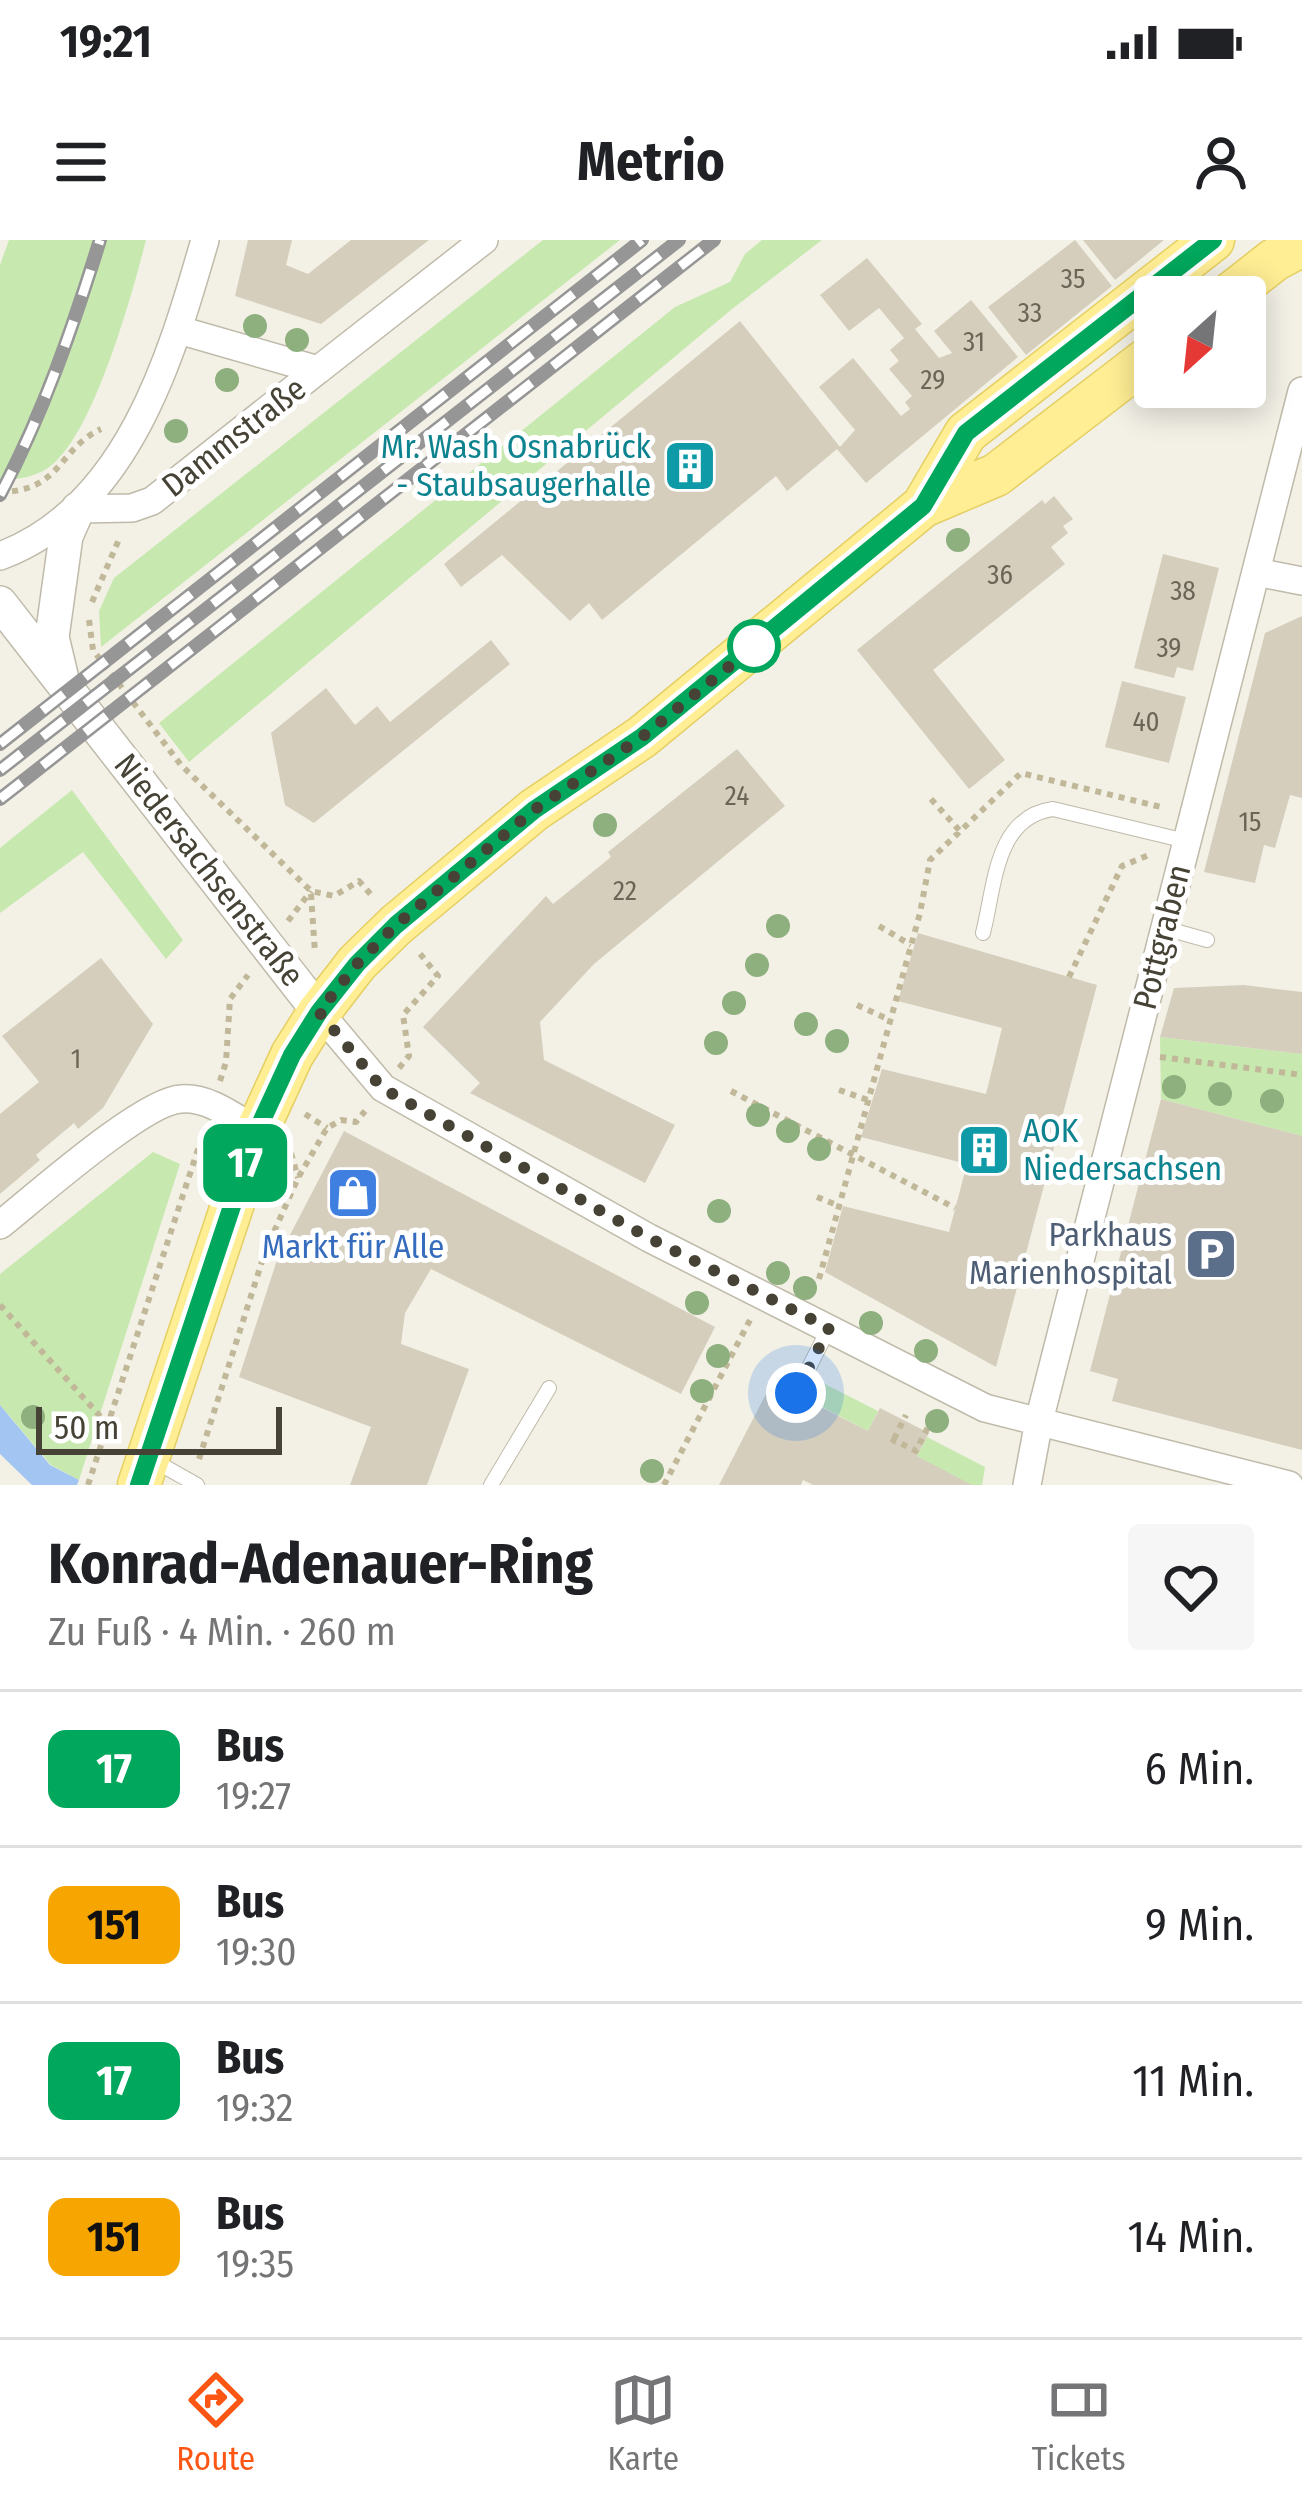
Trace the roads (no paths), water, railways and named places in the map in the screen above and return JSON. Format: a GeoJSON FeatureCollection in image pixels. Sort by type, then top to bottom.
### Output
{"type":"FeatureCollection","features":[{"type":"Feature","properties":{"kind":"main road"},"geometry":{"type":"LineString","coordinates":[[923,506],[966,433],[1213,240]]}},
{"type":"Feature","properties":{"kind":"main road"},"geometry":{"type":"LineString","coordinates":[[1254,276],[1302,245]]}},
{"type":"Feature","properties":{"kind":"main road"},"geometry":{"type":"LineString","coordinates":[[144,1471],[257,1131],[319,1012],[357,964],[396,925],[534,810],[642,737],[923,506],[997,476],[1134,368]]}},
{"type":"Feature","properties":{"kind":"street"},"geometry":{"type":"LineString","coordinates":[[63,683],[52,638],[66,536],[78,509],[147,407],[179,330],[205,240]]}},
{"type":"Feature","properties":{"kind":"street","name":"Dammstraße"},"geometry":{"type":"LineString","coordinates":[[78,509],[132,508],[152,501],[484,240]]}},
{"type":"Feature","properties":{"kind":"street","name":"Dammstraße"},"geometry":{"type":"LineString","coordinates":[[179,330],[319,370]]}},
{"type":"Feature","properties":{"kind":"street","name":"Pottgraben"},"geometry":{"type":"LineString","coordinates":[[1027,1485],[1039,1421],[1302,391]]}},
{"type":"Feature","properties":{"kind":"street"},"geometry":{"type":"LineString","coordinates":[[0,556],[30,545],[78,509]]}},
{"type":"Feature","properties":{"kind":"street"},"geometry":{"type":"LineString","coordinates":[[1256,572],[1302,581]]}},
{"type":"Feature","properties":{"kind":"street","name":"Niedersachsenstraße"},"geometry":{"type":"LineString","coordinates":[[0,603],[382,1088],[649,1238],[985,1408],[1289,1485]]}},
{"type":"Feature","properties":{"kind":"street"},"geometry":{"type":"LineString","coordinates":[[0,1226],[122,1127],[178,1098],[213,1105],[257,1131]]}},
{"type":"Feature","properties":{"kind":"lane"},"geometry":{"type":"LineString","coordinates":[[983,933],[1005,846],[1014,826],[1032,812],[1053,809],[1186,841]]}},
{"type":"Feature","properties":{"kind":"lane"},"geometry":{"type":"LineString","coordinates":[[1164,928],[1207,940]]}},
{"type":"Feature","properties":{"kind":"lane"},"geometry":{"type":"LineString","coordinates":[[796,1393],[829,1328]]}},
{"type":"Feature","properties":{"kind":"lane"},"geometry":{"type":"LineString","coordinates":[[491,1485],[549,1388]]}},
{"type":"Feature","properties":{"kind":"lane"},"geometry":{"type":"LineString","coordinates":[[144,1471],[194,1484]]}},
{"type":"Feature","properties":{"kind":"water"},"geometry":{"type":"Polygon","coordinates":[[[0,1405],[50,1465],[79,1480],[77,1485],[32,1485],[0,1454],[0,1405]]]}},
{"type":"Feature","properties":{"kind":"railway"},"geometry":{"type":"LineString","coordinates":[[0,495],[56,370],[100,240]]}},
{"type":"Feature","properties":{"kind":"railway"},"geometry":{"type":"LineString","coordinates":[[0,744],[642,240]]}},
{"type":"Feature","properties":{"kind":"railway"},"geometry":{"type":"LineString","coordinates":[[0,770],[679,240]]}},
{"type":"Feature","properties":{"kind":"railway"},"geometry":{"type":"LineString","coordinates":[[0,799],[714,240]]}},
{"type":"Feature","properties":{"kind":"place","name":"Mr. Wash Osnabrück - Staubsaugerhalle"},"geometry":{"type":"Point","coordinates":[690,466]}},
{"type":"Feature","properties":{"kind":"place","name":"AOK Niedersachsen"},"geometry":{"type":"Point","coordinates":[984,1150]}},
{"type":"Feature","properties":{"kind":"place","name":"Markt für Alle"},"geometry":{"type":"Point","coordinates":[353,1193]}},
{"type":"Feature","properties":{"kind":"place","name":"Parkhaus Marienhospital"},"geometry":{"type":"Point","coordinates":[1211,1254]}}]}
